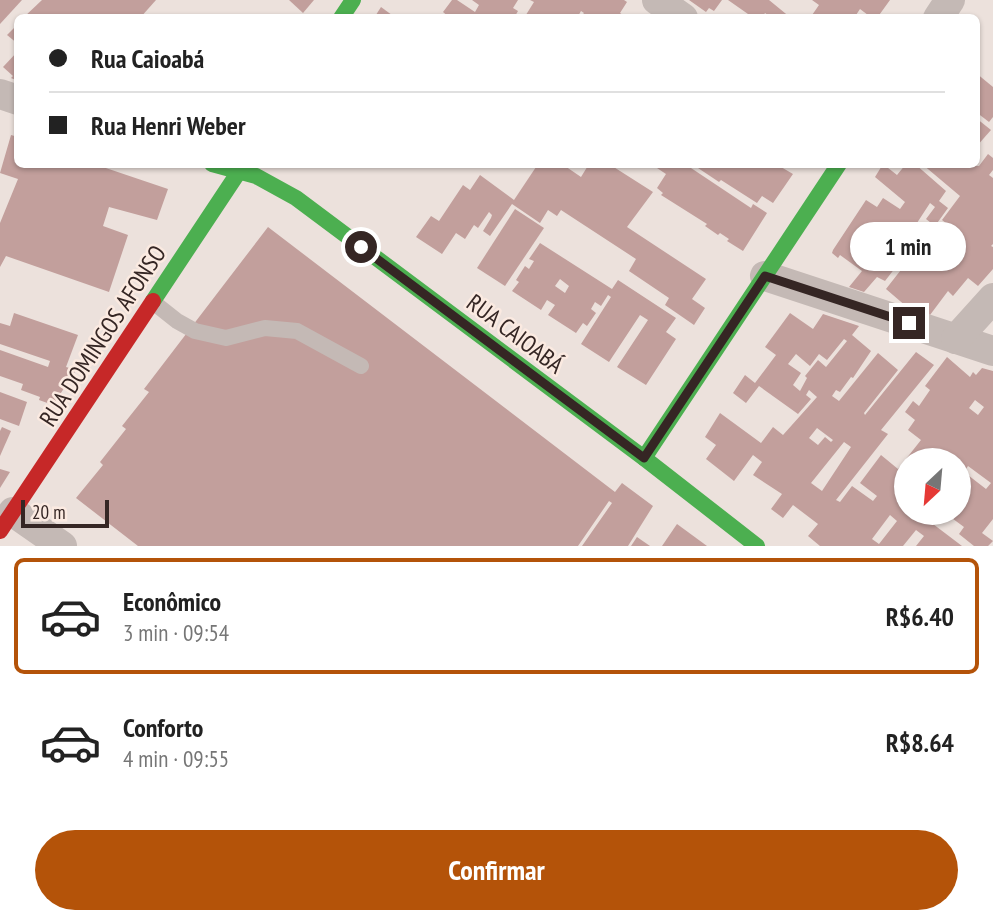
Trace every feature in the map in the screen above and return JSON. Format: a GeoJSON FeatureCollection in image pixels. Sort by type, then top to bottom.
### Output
{"type":"FeatureCollection","features":[{"type":"Feature","properties":{"kind":"street"},"geometry":{"type":"LineString","coordinates":[[657,0],[677,14]]}},
{"type":"Feature","properties":{"kind":"street","name":"RUA DOMINGOS AFONSO"},"geometry":{"type":"LineString","coordinates":[[7,522],[241,168]]}},
{"type":"Feature","properties":{"kind":"street","name":"RUA CAIOABÁ"},"geometry":{"type":"LineString","coordinates":[[244,168],[296,198],[644,458],[751,544]]}},
{"type":"Feature","properties":{"kind":"street"},"geometry":{"type":"LineString","coordinates":[[644,458],[836,168]]}},
{"type":"Feature","properties":{"kind":"street"},"geometry":{"type":"LineString","coordinates":[[765,276],[993,351]]}},
{"type":"Feature","properties":{"kind":"street"},"geometry":{"type":"LineString","coordinates":[[956,339],[993,298]]}},
{"type":"Feature","properties":{"kind":"street"},"geometry":{"type":"LineString","coordinates":[[7,522],[62,546]]}},
{"type":"Feature","properties":{"kind":"street"},"geometry":{"type":"LineString","coordinates":[[0,541],[6,546]]}},
{"type":"Feature","properties":{"kind":"lane"},"geometry":{"type":"LineString","coordinates":[[153,302],[195,331],[226,338],[265,328],[297,331],[362,366]]}},
{"type":"Feature","properties":{"kind":"building"},"geometry":{"type":"Polygon","coordinates":[[[0,0],[22,0],[0,24],[0,0]]]}},
{"type":"Feature","properties":{"kind":"building"},"geometry":{"type":"Polygon","coordinates":[[[42,0],[156,0],[144,14],[27,14],[42,0]]]}},
{"type":"Feature","properties":{"kind":"building"},"geometry":{"type":"Polygon","coordinates":[[[289,0],[314,0],[303,13],[289,0]]]}},
{"type":"Feature","properties":{"kind":"building"},"geometry":{"type":"Polygon","coordinates":[[[452,0],[457,0],[475,12],[479,5],[472,0],[518,0],[513,8],[518,11],[516,14],[443,12],[452,0]]]}},
{"type":"Feature","properties":{"kind":"building"},"geometry":{"type":"Polygon","coordinates":[[[530,0],[627,2],[621,14],[583,14],[581,11],[579,14],[526,14],[534,2],[530,0]]]}},
{"type":"Feature","properties":{"kind":"building"},"geometry":{"type":"Polygon","coordinates":[[[689,0],[722,0],[714,11],[709,8],[706,12],[689,0]]]}},
{"type":"Feature","properties":{"kind":"building"},"geometry":{"type":"Polygon","coordinates":[[[728,0],[769,0],[786,14],[765,13],[748,14],[728,0]]]}},
{"type":"Feature","properties":{"kind":"building"},"geometry":{"type":"Polygon","coordinates":[[[812,0],[890,0],[880,14],[867,14],[860,9],[857,14],[813,14],[819,5],[812,0]]]}},
{"type":"Feature","properties":{"kind":"building"},"geometry":{"type":"Polygon","coordinates":[[[381,7],[391,14],[377,14],[381,7]]]}},
{"type":"Feature","properties":{"kind":"building"},"geometry":{"type":"Polygon","coordinates":[[[14,28],[14,41],[7,35],[14,28]]]}},
{"type":"Feature","properties":{"kind":"building"},"geometry":{"type":"Polygon","coordinates":[[[14,55],[14,79],[11,78],[13,76],[3,67],[14,55]]]}},
{"type":"Feature","properties":{"kind":"building"},"geometry":{"type":"Polygon","coordinates":[[[980,76],[993,87],[993,117],[989,122],[980,115],[980,76]]]}},
{"type":"Feature","properties":{"kind":"building"},"geometry":{"type":"Polygon","coordinates":[[[980,121],[991,130],[980,142],[980,121]]]}},
{"type":"Feature","properties":{"kind":"building"},"geometry":{"type":"Polygon","coordinates":[[[11,135],[14,136],[14,168],[106,168],[168,189],[157,220],[109,207],[103,226],[128,235],[109,292],[6,256],[0,267],[0,223],[18,179],[0,173],[11,135]]]}},
{"type":"Feature","properties":{"kind":"building"},"geometry":{"type":"Polygon","coordinates":[[[988,154],[993,158],[993,170],[989,175],[993,178],[993,269],[978,286],[968,278],[953,296],[948,291],[930,315],[907,307],[886,289],[929,234],[935,239],[941,231],[954,241],[959,233],[942,220],[960,196],[927,168],[980,168],[988,154]],[[954,241],[947,248],[953,253],[960,245],[954,241]]]}},
{"type":"Feature","properties":{"kind":"building"},"geometry":{"type":"Polygon","coordinates":[[[535,168],[568,168],[581,177],[587,168],[615,168],[653,192],[627,227],[706,279],[692,299],[705,308],[694,325],[665,305],[669,298],[629,271],[636,259],[561,210],[557,216],[548,210],[540,223],[512,204],[490,236],[483,231],[492,215],[489,212],[478,228],[474,225],[465,239],[456,233],[442,254],[416,237],[431,216],[439,221],[463,185],[470,190],[480,175],[514,200],[535,168]]]}},
{"type":"Feature","properties":{"kind":"building"},"geometry":{"type":"Polygon","coordinates":[[[657,168],[691,168],[751,208],[753,204],[767,213],[743,251],[661,195],[663,193],[657,188],[666,174],[657,168]]]}},
{"type":"Feature","properties":{"kind":"building"},"geometry":{"type":"Polygon","coordinates":[[[698,168],[783,168],[793,174],[773,203],[762,196],[757,203],[721,180],[719,182],[698,168]]]}},
{"type":"Feature","properties":{"kind":"building"},"geometry":{"type":"Polygon","coordinates":[[[881,168],[888,168],[897,175],[903,168],[920,168],[946,191],[939,201],[948,208],[935,226],[926,219],[935,207],[930,203],[915,226],[923,232],[885,281],[877,277],[864,292],[849,287],[862,271],[840,255],[838,258],[832,253],[866,200],[877,207],[883,198],[900,209],[905,202],[875,177],[881,168]]]}},
{"type":"Feature","properties":{"kind":"building"},"geometry":{"type":"Polygon","coordinates":[[[515,209],[544,228],[505,286],[477,268],[515,209]]]}},
{"type":"Feature","properties":{"kind":"building"},"geometry":{"type":"Polygon","coordinates":[[[268,227],[615,492],[622,483],[653,506],[628,546],[582,546],[612,503],[609,501],[578,546],[138,546],[76,498],[103,465],[100,462],[126,429],[122,426],[149,392],[144,389],[268,227]]]}},
{"type":"Feature","properties":{"kind":"building"},"geometry":{"type":"Polygon","coordinates":[[[540,243],[612,289],[618,280],[676,318],[666,332],[676,339],[646,385],[617,367],[648,320],[640,315],[609,362],[581,344],[611,297],[608,295],[601,306],[595,302],[591,309],[596,313],[587,326],[583,323],[576,333],[548,315],[555,305],[547,300],[541,310],[512,291],[525,266],[529,269],[534,261],[529,259],[540,243]],[[560,279],[555,286],[565,293],[569,286],[560,279]]]}},
{"type":"Feature","properties":{"kind":"building"},"geometry":{"type":"Polygon","coordinates":[[[14,313],[78,335],[66,367],[76,370],[53,405],[21,390],[23,384],[0,376],[0,350],[48,367],[50,361],[0,344],[0,323],[10,326],[14,313]]]}},
{"type":"Feature","properties":{"kind":"building"},"geometry":{"type":"Polygon","coordinates":[[[790,313],[813,329],[823,314],[859,326],[852,335],[871,351],[853,378],[851,377],[840,392],[836,390],[832,396],[839,401],[878,353],[898,370],[865,415],[916,352],[934,365],[881,430],[888,434],[836,500],[840,502],[852,486],[873,501],[877,496],[860,483],[881,455],[894,466],[894,518],[890,515],[872,539],[879,544],[894,525],[934,525],[962,546],[916,546],[924,536],[916,530],[903,546],[820,546],[808,536],[818,524],[793,505],[783,518],[771,509],[782,494],[753,475],[762,462],[753,455],[734,481],[706,459],[716,445],[705,437],[720,413],[761,443],[773,427],[783,435],[817,397],[809,390],[806,395],[811,399],[798,414],[759,386],[746,403],[733,393],[745,375],[755,383],[776,355],[765,347],[790,313]],[[844,339],[827,360],[819,354],[810,366],[796,354],[788,364],[801,373],[793,385],[800,391],[807,378],[805,376],[818,360],[826,367],[847,341],[844,339]],[[817,428],[809,438],[818,445],[825,437],[831,442],[833,440],[817,428]],[[844,442],[811,483],[822,491],[851,447],[844,442]]]}},
{"type":"Feature","properties":{"kind":"building"},"geometry":{"type":"Polygon","coordinates":[[[947,357],[970,377],[973,372],[976,375],[982,368],[993,371],[993,519],[982,533],[993,541],[988,546],[974,546],[959,534],[964,527],[961,525],[971,525],[971,477],[986,489],[991,483],[971,468],[971,448],[915,448],[921,440],[908,430],[915,420],[905,412],[913,401],[919,406],[930,390],[925,386],[947,357]],[[975,400],[969,408],[978,415],[984,407],[975,400]]]}},
{"type":"Feature","properties":{"kind":"building"},"geometry":{"type":"Polygon","coordinates":[[[0,392],[27,402],[19,426],[0,419],[0,392]]]}},
{"type":"Feature","properties":{"kind":"building"},"geometry":{"type":"Polygon","coordinates":[[[2,427],[11,431],[0,456],[0,431],[2,427]]]}},
{"type":"Feature","properties":{"kind":"building"},"geometry":{"type":"Polygon","coordinates":[[[0,469],[10,472],[0,488],[0,469]]]}},
{"type":"Feature","properties":{"kind":"building"},"geometry":{"type":"Polygon","coordinates":[[[677,524],[707,546],[662,546],[677,524]]]}},
{"type":"Feature","properties":{"kind":"building"},"geometry":{"type":"Polygon","coordinates":[[[637,537],[650,546],[631,546],[637,537]]]}},
{"type":"Feature","properties":{"kind":"traffic: fast"},"geometry":{"type":"LineString","coordinates":[[344,14],[353,0]]}},
{"type":"Feature","properties":{"kind":"traffic: fast"},"geometry":{"type":"LineString","coordinates":[[227,168],[256,176],[296,198],[644,458],[757,546]]}},
{"type":"Feature","properties":{"kind":"traffic: fast"},"geometry":{"type":"LineString","coordinates":[[153,301],[241,168]]}},
{"type":"Feature","properties":{"kind":"traffic: fast"},"geometry":{"type":"LineString","coordinates":[[644,458],[836,168]]}},
{"type":"Feature","properties":{"kind":"traffic: jam"},"geometry":{"type":"LineString","coordinates":[[0,531],[153,301]]}},
{"type":"Feature","properties":{"kind":"route"},"geometry":{"type":"LineString","coordinates":[[361,247],[644,458],[765,276],[909,323]]}}]}
